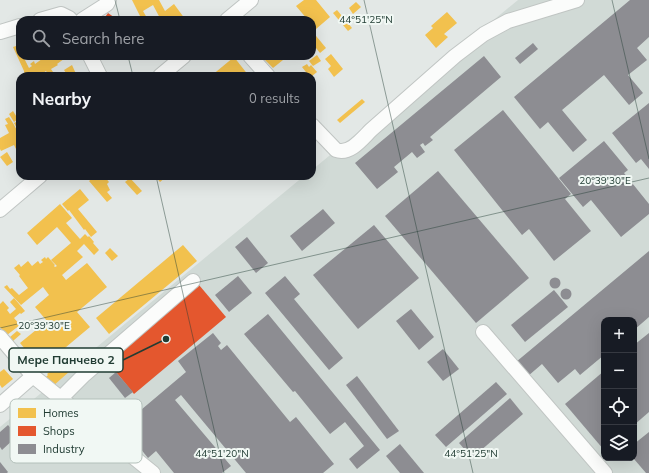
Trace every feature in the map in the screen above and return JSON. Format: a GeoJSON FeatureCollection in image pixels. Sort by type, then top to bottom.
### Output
{"type":"FeatureCollection","features":[{"type":"Feature","properties":{"kind":"street"},"geometry":{"type":"LineString","coordinates":[[88,16],[107,4],[109,0]]}},
{"type":"Feature","properties":{"kind":"street"},"geometry":{"type":"LineString","coordinates":[[232,16],[251,0]]}},
{"type":"Feature","properties":{"kind":"street"},"geometry":{"type":"LineString","coordinates":[[316,129],[336,150],[348,150],[360,142],[371,130],[455,56],[484,34],[508,21],[578,0]]}},
{"type":"Feature","properties":{"kind":"street"},"geometry":{"type":"LineString","coordinates":[[54,16],[61,14],[64,16]]}},
{"type":"Feature","properties":{"kind":"street"},"geometry":{"type":"LineString","coordinates":[[0,32],[16,27]]}},
{"type":"Feature","properties":{"kind":"street"},"geometry":{"type":"LineString","coordinates":[[92,60],[98,72]]}},
{"type":"Feature","properties":{"kind":"street"},"geometry":{"type":"LineString","coordinates":[[165,72],[179,60]]}},
{"type":"Feature","properties":{"kind":"street"},"geometry":{"type":"LineString","coordinates":[[254,60],[264,72]]}},
{"type":"Feature","properties":{"kind":"street"},"geometry":{"type":"LineString","coordinates":[[0,210],[35,180]]}},
{"type":"Feature","properties":{"kind":"street"},"geometry":{"type":"LineString","coordinates":[[0,337],[33,376],[60,399],[83,376],[193,281]]}},
{"type":"Feature","properties":{"kind":"street"},"geometry":{"type":"LineString","coordinates":[[483,332],[605,473]]}},
{"type":"Feature","properties":{"kind":"street"},"geometry":{"type":"LineString","coordinates":[[0,405],[33,376]]}},
{"type":"Feature","properties":{"kind":"street"},"geometry":{"type":"LineString","coordinates":[[140,463],[152,473]]}},
{"type":"Feature","properties":{"kind":"shaded area"},"geometry":{"type":"Polygon","coordinates":[[[518,0],[649,0],[649,473],[0,473],[0,427],[10,419],[10,463],[142,463],[142,399],[34,399],[299,180],[316,180],[316,167],[518,0]]]}},
{"type":"Feature","properties":{"kind":"building: Homes"},"geometry":{"type":"Polygon","coordinates":[[[132,0],[159,0],[165,11],[174,4],[183,16],[159,16],[153,5],[143,11],[146,16],[140,16],[132,0]]]}},
{"type":"Feature","properties":{"kind":"building: Homes"},"geometry":{"type":"Polygon","coordinates":[[[304,0],[316,0],[330,17],[316,29],[316,16],[305,16],[296,6],[304,0]]]}},
{"type":"Feature","properties":{"kind":"building: Homes"},"geometry":{"type":"Polygon","coordinates":[[[356,2],[361,7],[353,14],[349,8],[356,2]]]}},
{"type":"Feature","properties":{"kind":"building: Homes"},"geometry":{"type":"Polygon","coordinates":[[[337,10],[352,28],[348,31],[333,13],[337,10]]]}},
{"type":"Feature","properties":{"kind":"building: Homes"},"geometry":{"type":"Polygon","coordinates":[[[447,12],[457,23],[444,34],[448,37],[436,48],[425,35],[433,28],[431,26],[447,12]]]}},
{"type":"Feature","properties":{"kind":"building: Homes"},"geometry":{"type":"Polygon","coordinates":[[[316,36],[326,48],[320,53],[316,48],[316,36]]]}},
{"type":"Feature","properties":{"kind":"building: Homes"},"geometry":{"type":"Polygon","coordinates":[[[16,46],[16,54],[13,47],[16,46]]]}},
{"type":"Feature","properties":{"kind":"building: Homes"},"geometry":{"type":"Polygon","coordinates":[[[331,54],[343,69],[334,77],[328,69],[331,66],[325,59],[331,54]]]}},
{"type":"Feature","properties":{"kind":"building: Homes"},"geometry":{"type":"Polygon","coordinates":[[[317,55],[321,61],[313,66],[309,61],[316,60],[317,55]]]}},
{"type":"Feature","properties":{"kind":"building: Homes"},"geometry":{"type":"Polygon","coordinates":[[[19,60],[25,60],[29,68],[32,66],[30,64],[34,61],[35,64],[40,60],[62,60],[51,69],[53,72],[24,72],[19,60]]]}},
{"type":"Feature","properties":{"kind":"building: Homes"},"geometry":{"type":"Polygon","coordinates":[[[230,60],[236,60],[246,72],[216,72],[230,60]]]}},
{"type":"Feature","properties":{"kind":"building: Homes"},"geometry":{"type":"Polygon","coordinates":[[[265,60],[283,60],[273,68],[265,60]]]}},
{"type":"Feature","properties":{"kind":"building: Homes"},"geometry":{"type":"Polygon","coordinates":[[[307,64],[309,67],[311,65],[317,72],[306,72],[302,67],[307,64]]]}},
{"type":"Feature","properties":{"kind":"building: Homes"},"geometry":{"type":"Polygon","coordinates":[[[72,65],[75,72],[65,72],[64,70],[72,65]]]}},
{"type":"Feature","properties":{"kind":"building: Homes"},"geometry":{"type":"Polygon","coordinates":[[[362,99],[365,102],[340,123],[337,120],[362,99]]]}},
{"type":"Feature","properties":{"kind":"building: Homes"},"geometry":{"type":"Polygon","coordinates":[[[13,111],[16,116],[16,120],[14,122],[9,114],[13,111]]]}},
{"type":"Feature","properties":{"kind":"building: Homes"},"geometry":{"type":"Polygon","coordinates":[[[9,117],[16,129],[16,149],[14,145],[1,151],[0,138],[9,133],[5,125],[8,124],[5,119],[9,117]]]}},
{"type":"Feature","properties":{"kind":"building: Homes"},"geometry":{"type":"Polygon","coordinates":[[[7,152],[13,162],[7,166],[0,157],[7,152]]]}},
{"type":"Feature","properties":{"kind":"building: Homes"},"geometry":{"type":"Polygon","coordinates":[[[107,180],[109,182],[107,184],[110,190],[107,192],[112,198],[107,202],[89,181],[107,180]]]}},
{"type":"Feature","properties":{"kind":"building: Homes"},"geometry":{"type":"Polygon","coordinates":[[[128,180],[132,180],[142,191],[137,195],[125,182],[128,180]]]}},
{"type":"Feature","properties":{"kind":"building: Homes"},"geometry":{"type":"Polygon","coordinates":[[[80,189],[89,200],[78,209],[97,232],[91,237],[69,210],[68,211],[62,204],[80,189]]]}},
{"type":"Feature","properties":{"kind":"building: Homes"},"geometry":{"type":"Polygon","coordinates":[[[60,204],[72,218],[66,223],[80,239],[85,234],[88,237],[89,236],[99,250],[94,255],[84,244],[77,251],[83,257],[62,275],[66,280],[87,263],[107,287],[77,312],[90,327],[41,368],[20,343],[47,321],[35,307],[49,295],[43,287],[21,305],[4,287],[7,285],[19,295],[28,288],[14,268],[19,264],[21,267],[28,261],[32,266],[38,261],[40,264],[43,262],[41,260],[48,257],[55,267],[57,266],[51,260],[71,243],[57,227],[37,245],[27,233],[60,204]]]}},
{"type":"Feature","properties":{"kind":"building: Homes"},"geometry":{"type":"Polygon","coordinates":[[[183,245],[197,261],[109,334],[96,318],[183,245]]]}},
{"type":"Feature","properties":{"kind":"building: Homes"},"geometry":{"type":"Polygon","coordinates":[[[110,248],[118,256],[112,261],[105,253],[110,248]]]}},
{"type":"Feature","properties":{"kind":"building: Homes"},"geometry":{"type":"Polygon","coordinates":[[[14,298],[25,311],[14,318],[20,325],[7,335],[0,327],[0,304],[3,301],[9,308],[7,310],[10,314],[16,309],[10,302],[14,298]]]}},
{"type":"Feature","properties":{"kind":"building: Homes"},"geometry":{"type":"Polygon","coordinates":[[[17,331],[21,334],[13,341],[10,337],[17,331]]]}},
{"type":"Feature","properties":{"kind":"building: Homes"},"geometry":{"type":"Polygon","coordinates":[[[62,361],[70,371],[53,386],[46,377],[48,375],[47,374],[62,361]]]}},
{"type":"Feature","properties":{"kind":"building: Homes"},"geometry":{"type":"Polygon","coordinates":[[[4,369],[13,379],[2,388],[0,385],[0,372],[4,369]]]}},
{"type":"Feature","properties":{"kind":"building: Shops"},"geometry":{"type":"Polygon","coordinates":[[[199,285],[226,317],[134,394],[107,361],[199,285]]]}},
{"type":"Feature","properties":{"kind":"building: Industry"},"geometry":{"type":"Polygon","coordinates":[[[630,0],[649,0],[649,37],[637,48],[647,60],[628,75],[643,93],[629,105],[604,75],[562,110],[587,140],[573,152],[548,122],[540,129],[514,97],[630,0]]]}},
{"type":"Feature","properties":{"kind":"building: Industry"},"geometry":{"type":"Polygon","coordinates":[[[533,43],[538,49],[520,64],[515,58],[533,43]]]}},
{"type":"Feature","properties":{"kind":"building: Industry"},"geometry":{"type":"Polygon","coordinates":[[[484,56],[501,77],[430,137],[433,140],[425,146],[423,143],[420,145],[425,152],[417,158],[412,152],[394,167],[398,172],[377,189],[355,163],[484,56]]]}},
{"type":"Feature","properties":{"kind":"building: Industry"},"geometry":{"type":"Polygon","coordinates":[[[649,103],[649,169],[641,159],[636,163],[612,133],[649,103]]]}},
{"type":"Feature","properties":{"kind":"building: Industry"},"geometry":{"type":"Polygon","coordinates":[[[503,110],[571,194],[565,199],[591,231],[554,261],[529,229],[522,235],[454,150],[503,110]]]}},
{"type":"Feature","properties":{"kind":"building: Industry"},"geometry":{"type":"Polygon","coordinates":[[[604,141],[628,170],[624,173],[649,204],[649,214],[621,237],[591,200],[583,207],[559,178],[604,141]]]}},
{"type":"Feature","properties":{"kind":"building: Industry"},"geometry":{"type":"Polygon","coordinates":[[[438,171],[529,278],[476,323],[385,216],[438,171]]]}},
{"type":"Feature","properties":{"kind":"building: Industry"},"geometry":{"type":"Polygon","coordinates":[[[323,209],[335,223],[302,251],[290,236],[323,209]]]}},
{"type":"Feature","properties":{"kind":"building: Industry"},"geometry":{"type":"Polygon","coordinates":[[[374,225],[419,278],[358,329],[313,275],[374,225]]]}},
{"type":"Feature","properties":{"kind":"building: Industry"},"geometry":{"type":"Polygon","coordinates":[[[247,237],[268,263],[256,273],[235,247],[247,237]]]}},
{"type":"Feature","properties":{"kind":"building: Industry"},"geometry":{"type":"Polygon","coordinates":[[[649,251],[649,317],[637,327],[637,317],[601,317],[601,358],[580,375],[575,369],[558,383],[542,364],[528,376],[516,362],[649,251]]]}},
{"type":"Feature","properties":{"kind":"building: Industry"},"geometry":{"type":"Polygon","coordinates":[[[238,276],[252,293],[229,312],[215,295],[238,276]]]}},
{"type":"Feature","properties":{"kind":"building: Industry"},"geometry":{"type":"Polygon","coordinates":[[[285,276],[300,294],[294,299],[343,358],[329,370],[265,293],[285,276]]]}},
{"type":"Feature","properties":{"kind":"building: Industry"},"geometry":{"type":"Polygon","coordinates":[[[553,278],[557,278],[559,279],[559,287],[553,288],[550,285],[550,281],[553,278]]]}},
{"type":"Feature","properties":{"kind":"building: Industry"},"geometry":{"type":"Polygon","coordinates":[[[564,289],[568,289],[570,290],[570,298],[564,299],[561,296],[561,292],[564,289]]]}},
{"type":"Feature","properties":{"kind":"building: Industry"},"geometry":{"type":"Polygon","coordinates":[[[554,290],[568,307],[525,342],[511,325],[554,290]]]}},
{"type":"Feature","properties":{"kind":"building: Industry"},"geometry":{"type":"Polygon","coordinates":[[[411,309],[434,337],[419,350],[396,321],[411,309]]]}},
{"type":"Feature","properties":{"kind":"building: Industry"},"geometry":{"type":"Polygon","coordinates":[[[268,314],[380,450],[357,469],[349,459],[364,446],[345,422],[330,434],[295,391],[293,392],[244,334],[268,314]]]}},
{"type":"Feature","properties":{"kind":"building: Industry"},"geometry":{"type":"Polygon","coordinates":[[[213,333],[221,343],[218,346],[221,350],[227,345],[290,422],[296,417],[334,464],[323,473],[246,473],[181,395],[175,400],[231,466],[222,473],[174,473],[156,451],[148,458],[142,451],[142,409],[186,372],[178,361],[213,333]]]}},
{"type":"Feature","properties":{"kind":"building: Industry"},"geometry":{"type":"Polygon","coordinates":[[[649,333],[649,412],[637,422],[637,353],[637,343],[649,333]]]}},
{"type":"Feature","properties":{"kind":"building: Industry"},"geometry":{"type":"Polygon","coordinates":[[[443,349],[459,369],[443,381],[427,362],[443,349]]]}},
{"type":"Feature","properties":{"kind":"building: Industry"},"geometry":{"type":"Polygon","coordinates":[[[116,372],[133,392],[125,398],[109,378],[116,372]]]}},
{"type":"Feature","properties":{"kind":"building: Industry"},"geometry":{"type":"Polygon","coordinates":[[[601,374],[601,446],[565,404],[601,374]]]}},
{"type":"Feature","properties":{"kind":"building: Industry"},"geometry":{"type":"Polygon","coordinates":[[[357,376],[399,431],[387,439],[346,385],[357,376]]]}},
{"type":"Feature","properties":{"kind":"building: Industry"},"geometry":{"type":"Polygon","coordinates":[[[496,382],[507,394],[446,447],[435,435],[496,382]]]}},
{"type":"Feature","properties":{"kind":"building: Industry"},"geometry":{"type":"Polygon","coordinates":[[[510,398],[523,414],[472,458],[459,443],[510,398]]]}},
{"type":"Feature","properties":{"kind":"building: Industry"},"geometry":{"type":"Polygon","coordinates":[[[8,425],[10,427],[10,443],[2,450],[0,447],[0,432],[8,425]]]}},
{"type":"Feature","properties":{"kind":"building: Industry"},"geometry":{"type":"Polygon","coordinates":[[[649,432],[649,473],[646,473],[636,461],[637,461],[637,442],[649,432]]]}},
{"type":"Feature","properties":{"kind":"building: Industry"},"geometry":{"type":"Polygon","coordinates":[[[400,444],[424,473],[400,473],[386,456],[400,444]]]}},
{"type":"Feature","properties":{"kind":"building: Industry"},"geometry":{"type":"Polygon","coordinates":[[[0,462],[8,472],[7,473],[0,473],[0,462]]]}},
{"type":"Feature","properties":{"kind":"place","name":"Мере Панчево 2"},"geometry":{"type":"Point","coordinates":[166,339]}}]}
